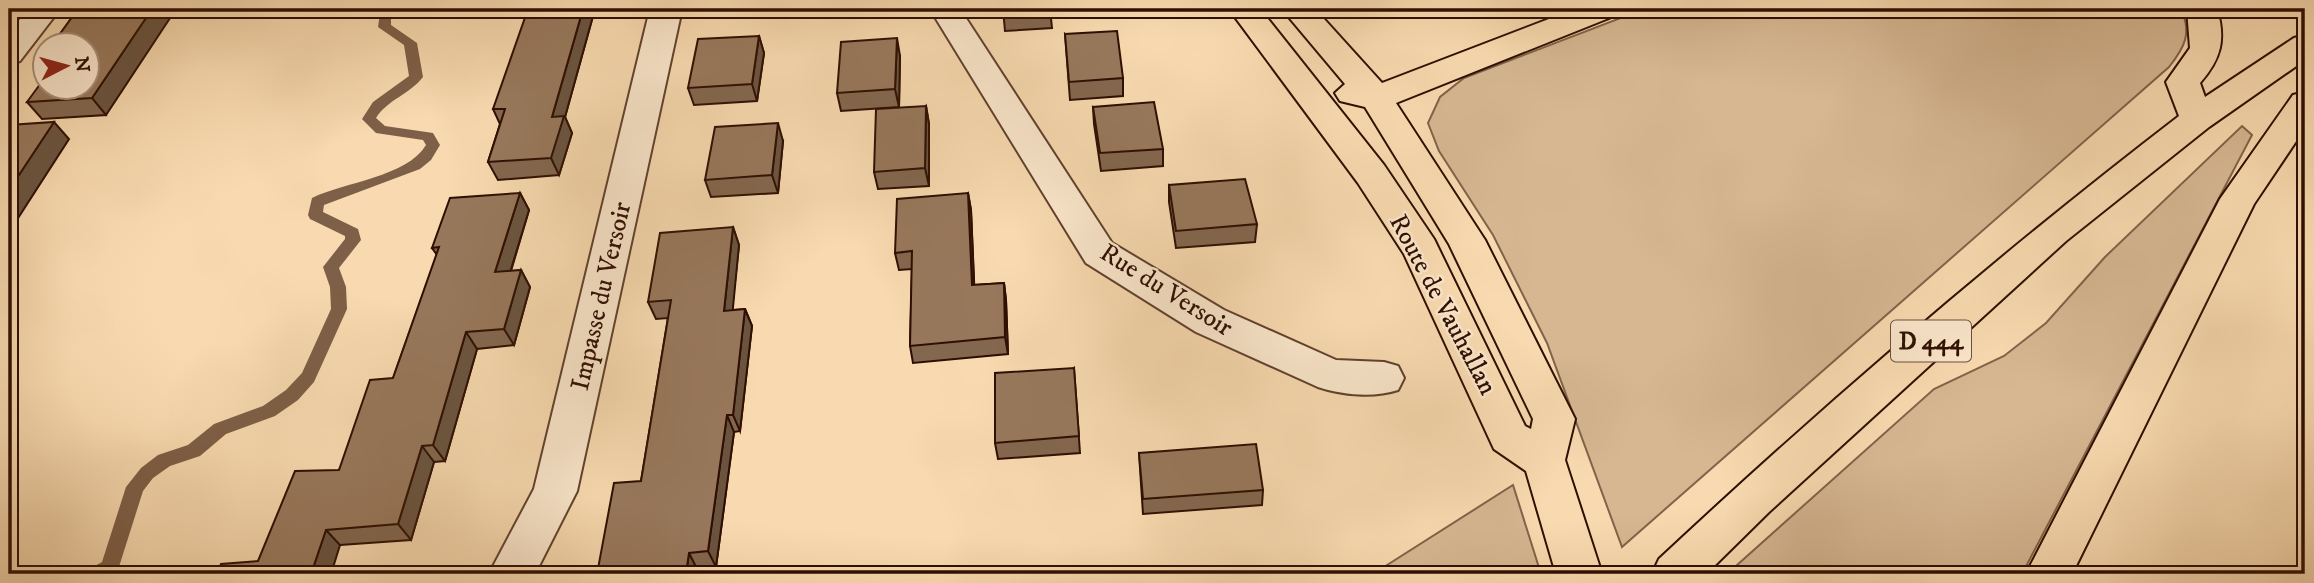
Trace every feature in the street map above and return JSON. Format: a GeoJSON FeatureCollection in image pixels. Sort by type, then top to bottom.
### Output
{"type":"FeatureCollection","features":[{"type":"Feature","properties":{"kind":"main road","name":"Route de Vauhallan"},"geometry":{"type":"LineString","coordinates":[[1244,9],[1371,174],[1421,248],[1509,437],[1544,460],[1554,419],[1466,240],[1376,98],[1311,13]]}},
{"type":"Feature","properties":{"kind":"main road"},"geometry":{"type":"LineString","coordinates":[[1311,13],[1291,71],[1329,88],[1376,98],[1603,9]]}},
{"type":"Feature","properties":{"kind":"main road"},"geometry":{"type":"LineString","coordinates":[[2197,119],[2183,82],[2202,61],[2210,39],[2202,9]]}},
{"type":"Feature","properties":{"kind":"main road","name":"D 444"},"geometry":{"type":"LineString","coordinates":[[1675,574],[1753,499],[2053,232],[2197,119],[2305,45]]}},
{"type":"Feature","properties":{"kind":"main road"},"geometry":{"type":"LineString","coordinates":[[2049,574],[2238,199],[2305,103]]}},
{"type":"Feature","properties":{"kind":"main road"},"geometry":{"type":"LineString","coordinates":[[1544,460],[1579,574]]}},
{"type":"Feature","properties":{"kind":"street"},"geometry":{"type":"LineString","coordinates":[[9,54],[44,9]]}},
{"type":"Feature","properties":{"kind":"street","name":"Impasse du Versoir"},"geometry":{"type":"LineString","coordinates":[[512,574],[555,491],[666,9]]}},
{"type":"Feature","properties":{"kind":"street","name":"Rue du Versoir"},"geometry":{"type":"LineString","coordinates":[[945,9],[1099,253],[1210,321],[1332,376],[1384,378]]}},
{"type":"Feature","properties":{"kind":"shaded area"},"geometry":{"type":"Polygon","coordinates":[[[1644,9],[2181,9],[2186,33],[2183,46],[2169,67],[1622,547],[1547,343],[1493,235],[1439,151],[1428,123],[1440,97],[1464,78],[1644,9]]]}},
{"type":"Feature","properties":{"kind":"shaded area"},"geometry":{"type":"Polygon","coordinates":[[[2242,126],[2252,135],[2022,574],[1727,574],[1934,389],[2004,356],[2046,323],[2105,257],[2242,126]]]}},
{"type":"Feature","properties":{"kind":"shaded area"},"geometry":{"type":"Polygon","coordinates":[[[1513,485],[1541,574],[1373,574],[1513,485]]]}},
{"type":"Feature","properties":{"kind":"building"},"geometry":{"type":"Polygon","coordinates":[[[78,9],[152,9],[102,83],[102,32],[61,32],[78,9]]]}},
{"type":"Feature","properties":{"kind":"building"},"geometry":{"type":"Polygon","coordinates":[[[528,9],[583,9],[552,117],[564,116],[551,158],[488,162],[505,109],[493,109],[528,9]]]}},
{"type":"Feature","properties":{"kind":"building"},"geometry":{"type":"Polygon","coordinates":[[[1003,9],[1050,9],[1051,10],[1003,14],[1003,9]]]}},
{"type":"Feature","properties":{"kind":"building"},"geometry":{"type":"Polygon","coordinates":[[[1117,31],[1123,78],[1069,82],[1065,34],[1117,31]]]}},
{"type":"Feature","properties":{"kind":"building"},"geometry":{"type":"Polygon","coordinates":[[[759,36],[752,84],[688,88],[698,39],[759,36]]]}},
{"type":"Feature","properties":{"kind":"building"},"geometry":{"type":"Polygon","coordinates":[[[897,38],[895,89],[837,93],[841,42],[897,38]]]}},
{"type":"Feature","properties":{"kind":"building"},"geometry":{"type":"Polygon","coordinates":[[[1154,102],[1163,149],[1100,153],[1093,107],[1154,102]]]}},
{"type":"Feature","properties":{"kind":"building"},"geometry":{"type":"Polygon","coordinates":[[[926,106],[925,168],[874,172],[876,109],[926,106]]]}},
{"type":"Feature","properties":{"kind":"building"},"geometry":{"type":"Polygon","coordinates":[[[54,122],[9,190],[9,125],[54,122]]]}},
{"type":"Feature","properties":{"kind":"building"},"geometry":{"type":"Polygon","coordinates":[[[778,123],[772,175],[705,180],[715,127],[778,123]]]}},
{"type":"Feature","properties":{"kind":"building"},"geometry":{"type":"Polygon","coordinates":[[[1245,179],[1257,224],[1176,231],[1169,185],[1245,179]]]}},
{"type":"Feature","properties":{"kind":"building"},"geometry":{"type":"Polygon","coordinates":[[[520,193],[495,272],[521,270],[504,329],[466,332],[433,445],[422,446],[398,524],[326,530],[311,574],[217,574],[221,564],[258,561],[295,471],[339,470],[370,380],[393,378],[439,247],[432,248],[450,198],[520,193]]]}},
{"type":"Feature","properties":{"kind":"building"},"geometry":{"type":"Polygon","coordinates":[[[968,193],[972,285],[1004,283],[1005,337],[910,346],[912,251],[895,253],[897,199],[968,193]]]}},
{"type":"Feature","properties":{"kind":"building"},"geometry":{"type":"Polygon","coordinates":[[[733,227],[724,311],[745,309],[733,415],[727,415],[708,551],[689,553],[686,574],[597,574],[614,483],[641,481],[671,300],[648,302],[660,233],[733,227]]]}},
{"type":"Feature","properties":{"kind":"building"},"geometry":{"type":"Polygon","coordinates":[[[1074,368],[1079,436],[995,443],[995,373],[1074,368]]]}},
{"type":"Feature","properties":{"kind":"building"},"geometry":{"type":"Polygon","coordinates":[[[1256,444],[1263,490],[1143,499],[1139,453],[1256,444]]]}},
{"type":"Feature","properties":{"kind":"waterway"},"geometry":{"type":"LineString","coordinates":[[98,574],[110,567],[135,487],[147,473],[164,460],[194,451],[220,429],[269,411],[292,395],[308,377],[339,309],[338,287],[331,267],[353,240],[353,233],[315,215],[317,202],[415,166],[433,145],[428,136],[381,130],[369,119],[378,106],[416,77],[410,43],[384,27],[385,16],[398,10],[417,9]]}}]}
